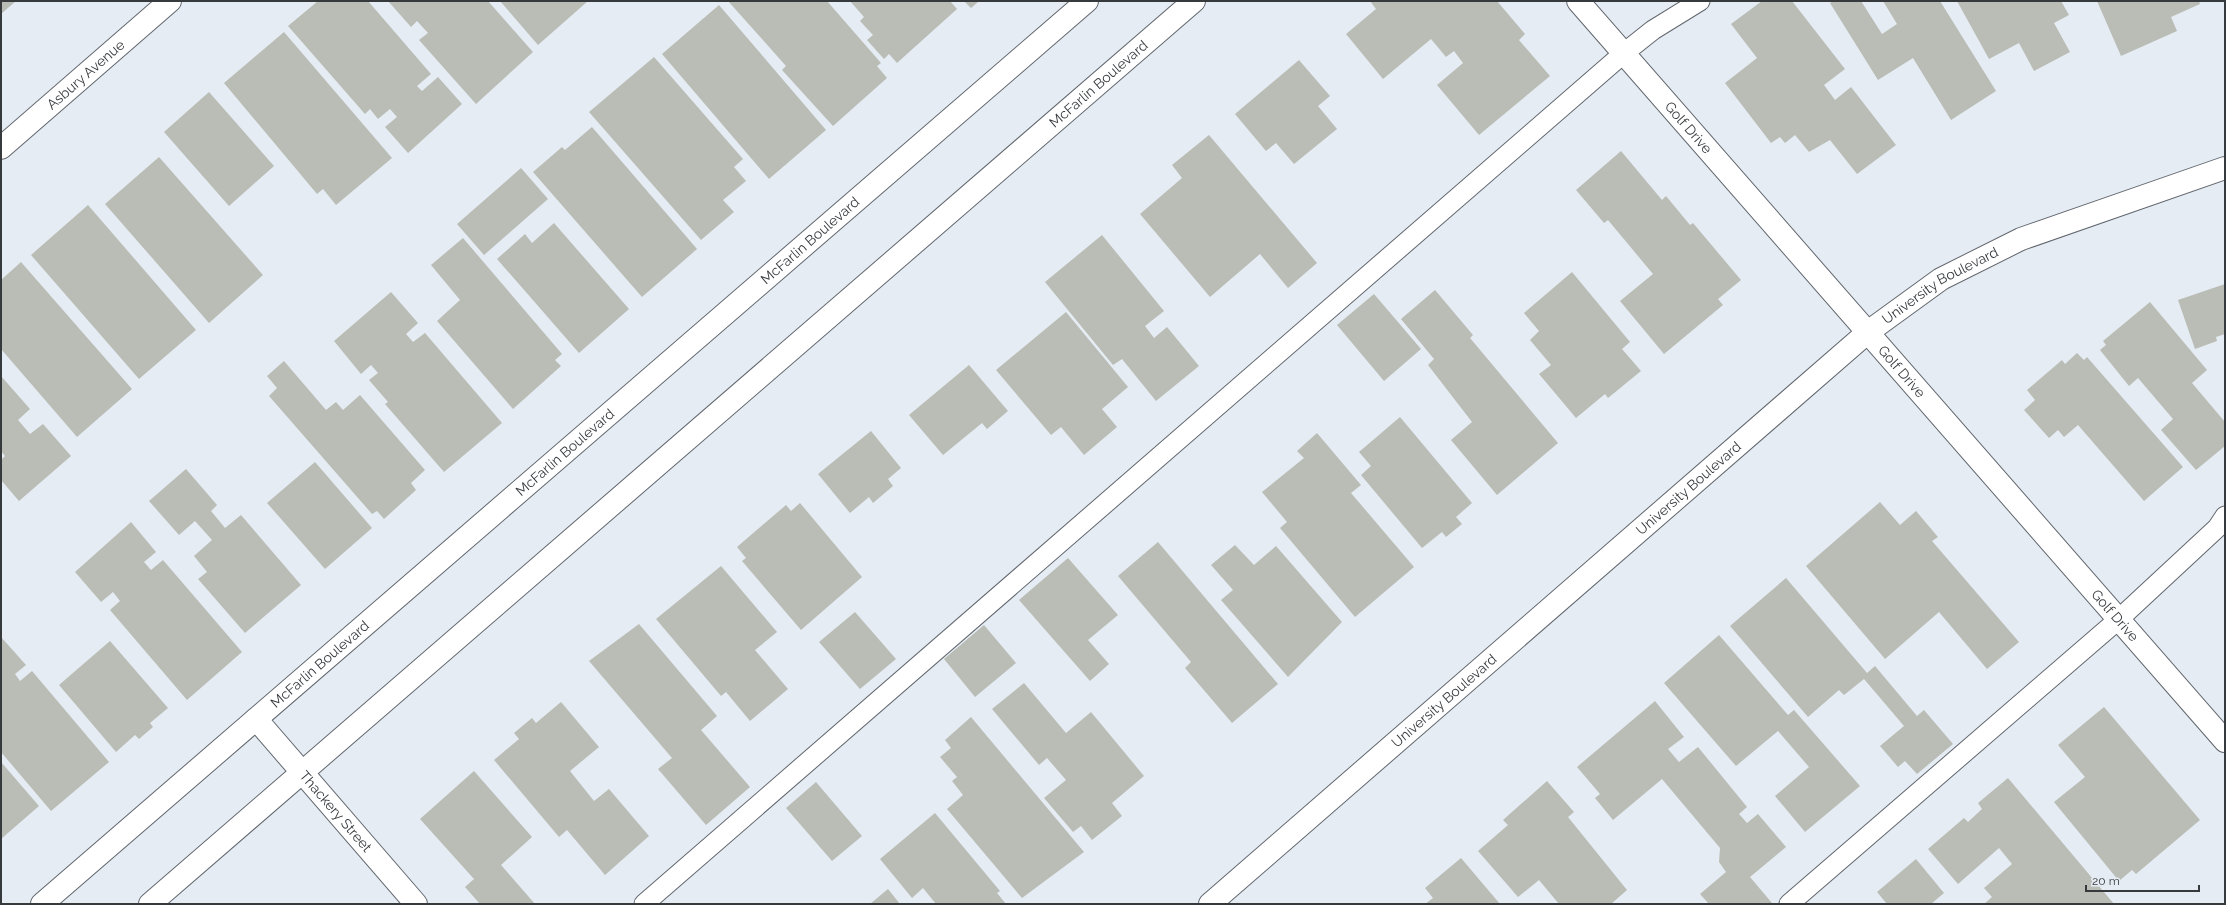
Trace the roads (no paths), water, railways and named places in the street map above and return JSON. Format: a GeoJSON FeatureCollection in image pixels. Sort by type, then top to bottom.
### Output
{"type":"FeatureCollection","features":[{"type":"Feature","properties":{"kind":"street","name":"Asbury Avenue"},"geometry":{"type":"LineString","coordinates":[[1,148],[170,1]]}},
{"type":"Feature","properties":{"kind":"street","name":"McFarlin Boulevard"},"geometry":{"type":"LineString","coordinates":[[42,904],[1087,1]]}},
{"type":"Feature","properties":{"kind":"street","name":"McFarlin Boulevard"},"geometry":{"type":"LineString","coordinates":[[150,904],[1194,1]]}},
{"type":"Feature","properties":{"kind":"street","name":"Golf Drive"},"geometry":{"type":"LineString","coordinates":[[1578,1],[2225,741]]}},
{"type":"Feature","properties":{"kind":"street","name":"University Boulevard"},"geometry":{"type":"LineString","coordinates":[[1210,904],[1868,332],[1941,279],[2021,239],[2225,168]]}},
{"type":"Feature","properties":{"kind":"street","name":"Thackery Street"},"geometry":{"type":"LineString","coordinates":[[256,719],[416,904]]}},
{"type":"Feature","properties":{"kind":"lane"},"geometry":{"type":"LineString","coordinates":[[644,904],[1624,53],[1653,30],[1700,1]]}},
{"type":"Feature","properties":{"kind":"lane"},"geometry":{"type":"LineString","coordinates":[[1789,904],[2118,619],[2217,528],[2225,516]]}}]}
